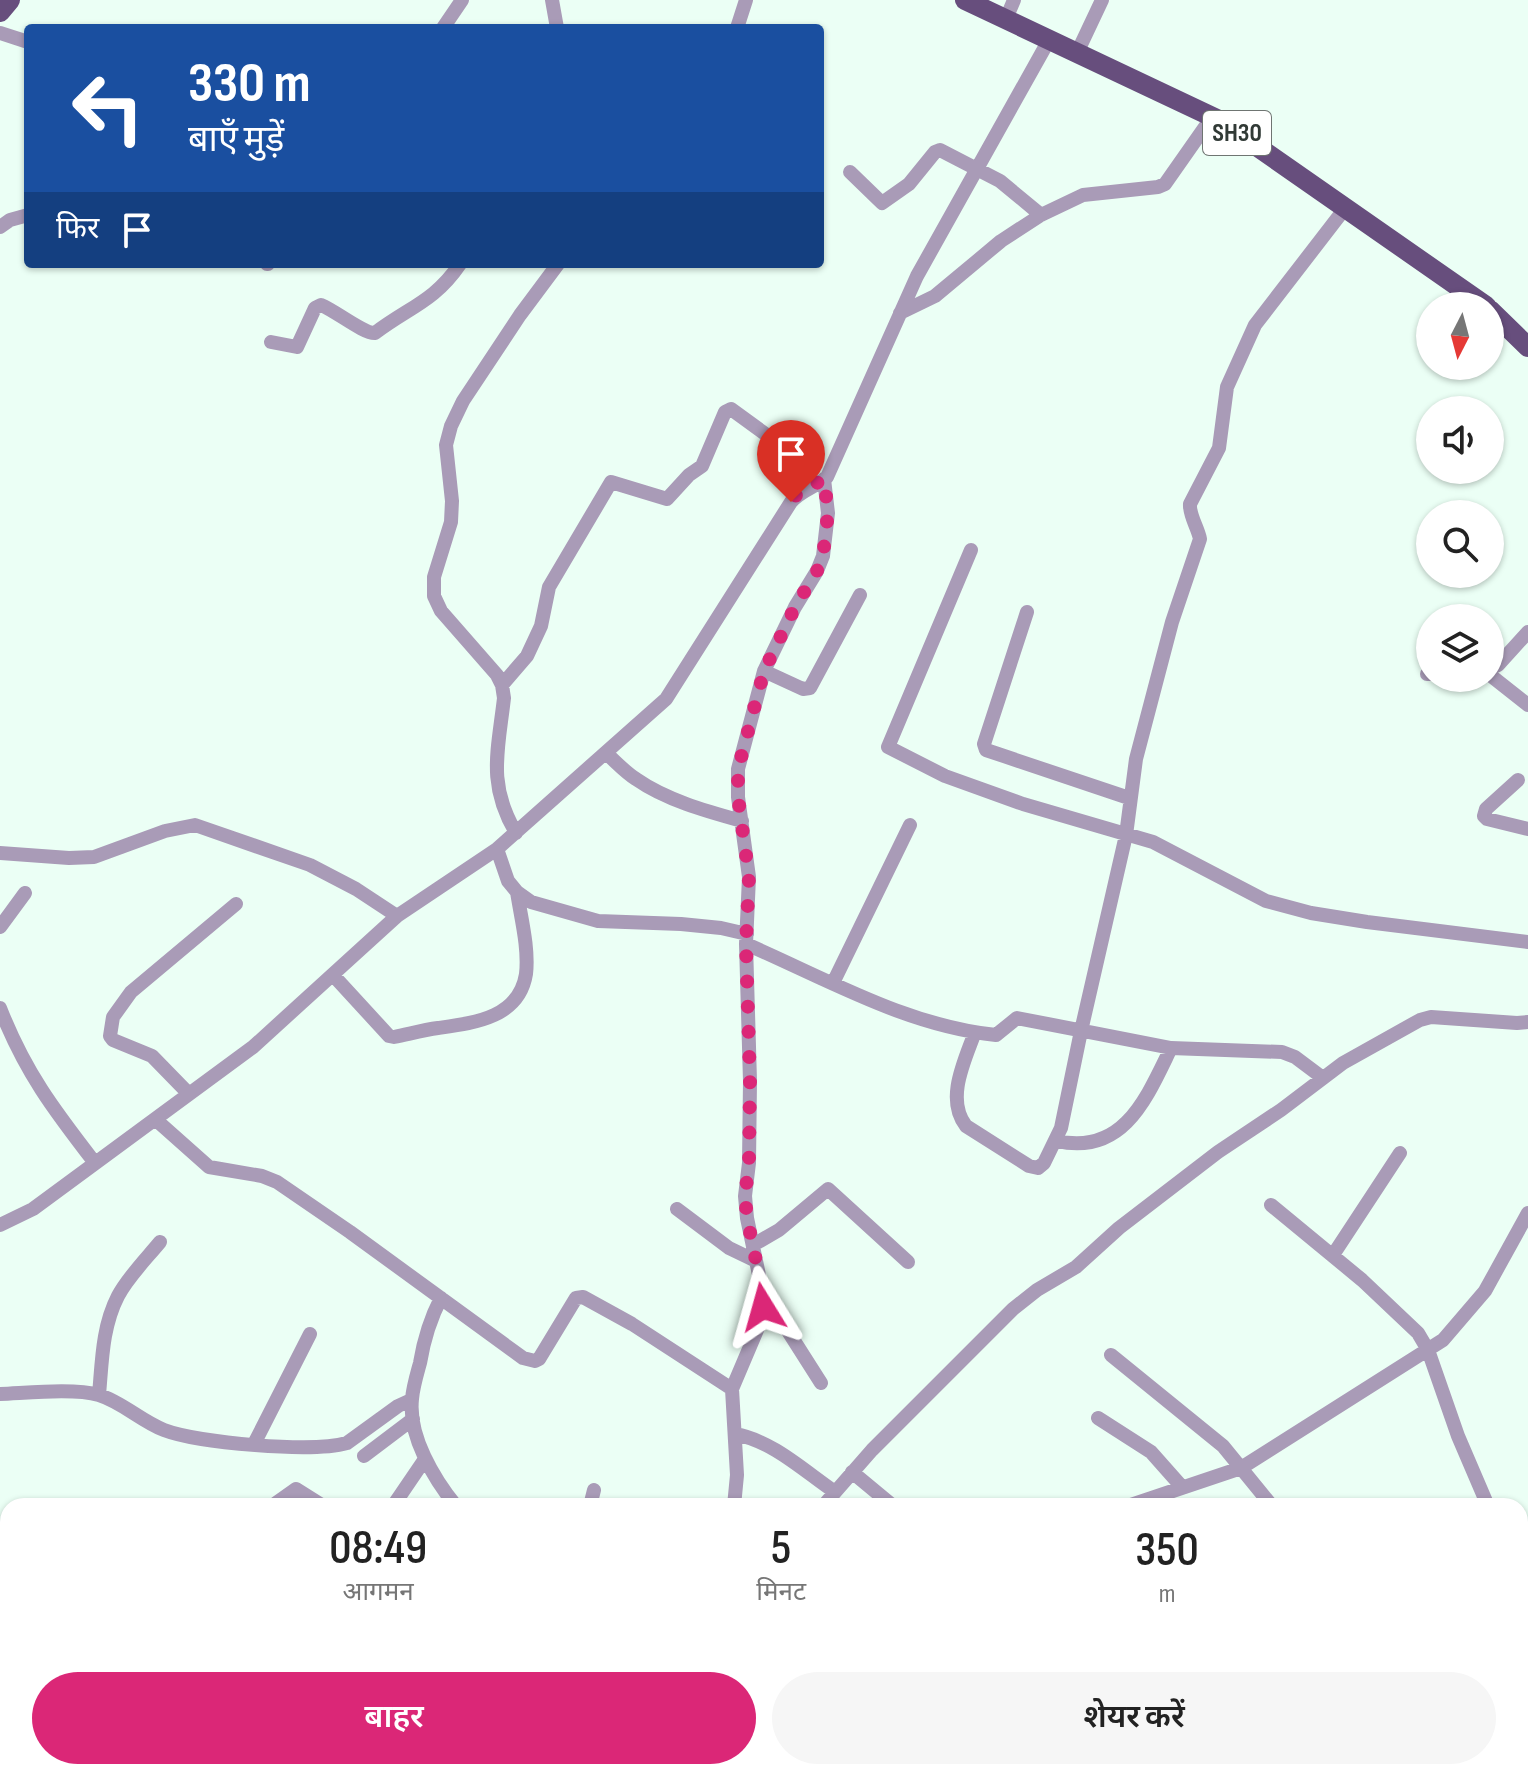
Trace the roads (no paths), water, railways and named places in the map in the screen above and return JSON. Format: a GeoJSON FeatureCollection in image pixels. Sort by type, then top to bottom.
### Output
{"type":"FeatureCollection","features":[{"type":"Feature","properties":{"kind":"main road"},"geometry":{"type":"LineString","coordinates":[[0,12],[10,0]]}},
{"type":"Feature","properties":{"kind":"main road","name":"SH30"},"geometry":{"type":"LineString","coordinates":[[965,0],[1010,10],[1049,40],[1212,117],[1466,292]]}},
{"type":"Feature","properties":{"kind":"main road","name":"SH30"},"geometry":{"type":"LineString","coordinates":[[1504,324],[1528,347]]}},
{"type":"Feature","properties":{"kind":"street"},"geometry":{"type":"LineString","coordinates":[[446,24],[462,0]]}},
{"type":"Feature","properties":{"kind":"street"},"geometry":{"type":"LineString","coordinates":[[552,0],[556,24]]}},
{"type":"Feature","properties":{"kind":"street"},"geometry":{"type":"LineString","coordinates":[[738,24],[746,0]]}},
{"type":"Feature","properties":{"kind":"street"},"geometry":{"type":"LineString","coordinates":[[1077,53],[1102,0]]}},
{"type":"Feature","properties":{"kind":"street"},"geometry":{"type":"LineString","coordinates":[[0,33],[24,41]]}},
{"type":"Feature","properties":{"kind":"street"},"geometry":{"type":"LineString","coordinates":[[735,1498],[737,1475],[732,1389],[760,1323],[763,1307],[745,1196],[749,1163],[749,877],[738,797],[738,769],[764,671],[823,556],[828,513],[824,479],[917,276],[1049,40]]}},
{"type":"Feature","properties":{"kind":"street"},"geometry":{"type":"LineString","coordinates":[[900,313],[935,296],[1001,241],[1041,215],[1083,195],[1165,184],[1212,117]]}},
{"type":"Feature","properties":{"kind":"street"},"geometry":{"type":"LineString","coordinates":[[850,172],[882,203],[909,184],[938,150],[976,167],[1020,196],[1041,215]]}},
{"type":"Feature","properties":{"kind":"street"},"geometry":{"type":"LineString","coordinates":[[975,1032],[957,1094],[960,1118],[966,1126],[1035,1168],[1044,1163],[1057,1141],[1126,835],[1136,759],[1172,622],[1200,539],[1190,504],[1219,448],[1227,387],[1255,325],[1346,207]]}},
{"type":"Feature","properties":{"kind":"street"},"geometry":{"type":"LineString","coordinates":[[0,227],[24,216]]}},
{"type":"Feature","properties":{"kind":"street"},"geometry":{"type":"LineString","coordinates":[[271,342],[297,347],[315,308],[321,305],[348,318],[365,332],[375,333],[433,296],[457,268]]}},
{"type":"Feature","properties":{"kind":"street"},"geometry":{"type":"LineString","coordinates":[[516,833],[504,812],[496,785],[504,698],[502,685],[497,675],[441,611],[434,596],[434,577],[451,522],[446,445],[451,426],[463,401],[555,268]]}},
{"type":"Feature","properties":{"kind":"street"},"geometry":{"type":"LineString","coordinates":[[502,685],[527,656],[541,626],[549,587],[608,483],[614,482],[667,499],[702,466],[725,412],[731,409],[775,441],[778,448],[771,471],[797,494]]}},
{"type":"Feature","properties":{"kind":"street"},"geometry":{"type":"LineString","coordinates":[[0,1225],[33,1209],[253,1047],[397,916],[497,849],[607,754],[666,699],[797,494],[824,479]]}},
{"type":"Feature","properties":{"kind":"street"},"geometry":{"type":"LineString","coordinates":[[971,550],[888,747],[958,781],[1023,804],[1153,842],[1266,901],[1311,913],[1367,922],[1528,942]]}},
{"type":"Feature","properties":{"kind":"street"},"geometry":{"type":"LineString","coordinates":[[764,671],[803,689],[810,688],[860,595]]}},
{"type":"Feature","properties":{"kind":"street"},"geometry":{"type":"LineString","coordinates":[[1027,612],[984,744],[986,750],[1129,798]]}},
{"type":"Feature","properties":{"kind":"street"},"geometry":{"type":"LineString","coordinates":[[1504,658],[1528,632]]}},
{"type":"Feature","properties":{"kind":"street"},"geometry":{"type":"LineString","coordinates":[[1504,686],[1528,705]]}},
{"type":"Feature","properties":{"kind":"street"},"geometry":{"type":"LineString","coordinates":[[607,754],[636,779],[666,795],[742,821]]}},
{"type":"Feature","properties":{"kind":"street"},"geometry":{"type":"LineString","coordinates":[[1518,780],[1486,809],[1484,816],[1528,829]]}},
{"type":"Feature","properties":{"kind":"street"},"geometry":{"type":"LineString","coordinates":[[0,853],[94,857],[165,831],[195,825],[310,865],[356,889],[397,916]]}},
{"type":"Feature","properties":{"kind":"street"},"geometry":{"type":"LineString","coordinates":[[833,983],[910,825]]}},
{"type":"Feature","properties":{"kind":"street"},"geometry":{"type":"LineString","coordinates":[[497,849],[508,881],[531,902],[598,921],[721,928],[833,983],[950,1029],[1000,1034],[1017,1018],[1171,1048],[1282,1052],[1295,1057],[1323,1078]]}},
{"type":"Feature","properties":{"kind":"street"},"geometry":{"type":"LineString","coordinates":[[333,975],[389,1036],[478,1022],[504,1011],[521,991],[526,975],[517,892]]}},
{"type":"Feature","properties":{"kind":"street"},"geometry":{"type":"LineString","coordinates":[[0,927],[25,893]]}},
{"type":"Feature","properties":{"kind":"street"},"geometry":{"type":"LineString","coordinates":[[189,1094],[152,1056],[113,1040],[110,1036],[113,1017],[131,992],[236,904]]}},
{"type":"Feature","properties":{"kind":"street"},"geometry":{"type":"LineString","coordinates":[[0,1008],[27,1069],[47,1101],[95,1163]]}},
{"type":"Feature","properties":{"kind":"street"},"geometry":{"type":"LineString","coordinates":[[830,1498],[1013,1309],[1037,1290],[1076,1267],[1156,1199],[1343,1063],[1420,1020],[1439,1017],[1528,1022]]}},
{"type":"Feature","properties":{"kind":"street"},"geometry":{"type":"LineString","coordinates":[[1057,1141],[1074,1145],[1091,1142],[1126,1125],[1136,1114],[1171,1048]]}},
{"type":"Feature","properties":{"kind":"street"},"geometry":{"type":"LineString","coordinates":[[155,1119],[203,1164],[277,1182],[523,1358],[539,1359],[576,1298],[583,1297],[632,1324],[732,1389]]}},
{"type":"Feature","properties":{"kind":"street"},"geometry":{"type":"LineString","coordinates":[[1333,1255],[1400,1153]]}},
{"type":"Feature","properties":{"kind":"street"},"geometry":{"type":"LineString","coordinates":[[753,1245],[796,1218],[828,1189],[908,1262]]}},
{"type":"Feature","properties":{"kind":"street"},"geometry":{"type":"LineString","coordinates":[[1271,1205],[1333,1255],[1418,1333],[1428,1350],[1458,1436],[1485,1498]]}},
{"type":"Feature","properties":{"kind":"street"},"geometry":{"type":"LineString","coordinates":[[677,1209],[729,1248],[756,1261]]}},
{"type":"Feature","properties":{"kind":"street"},"geometry":{"type":"LineString","coordinates":[[1151,1498],[1241,1468],[1443,1340],[1485,1291],[1528,1213]]}},
{"type":"Feature","properties":{"kind":"street"},"geometry":{"type":"LineString","coordinates":[[99,1395],[103,1343],[118,1295],[160,1242]]}},
{"type":"Feature","properties":{"kind":"street"},"geometry":{"type":"LineString","coordinates":[[441,1298],[426,1332],[411,1400],[413,1419],[425,1459],[436,1482],[449,1498]]}},
{"type":"Feature","properties":{"kind":"street"},"geometry":{"type":"LineString","coordinates":[[763,1307],[779,1317],[821,1383]]}},
{"type":"Feature","properties":{"kind":"street"},"geometry":{"type":"LineString","coordinates":[[254,1444],[310,1334]]}},
{"type":"Feature","properties":{"kind":"street"},"geometry":{"type":"LineString","coordinates":[[1111,1355],[1212,1435],[1241,1468],[1261,1498]]}},
{"type":"Feature","properties":{"kind":"street"},"geometry":{"type":"LineString","coordinates":[[0,1394],[78,1392],[99,1395],[162,1429],[191,1438],[254,1444],[337,1446],[356,1439],[398,1406],[411,1400]]}},
{"type":"Feature","properties":{"kind":"street"},"geometry":{"type":"LineString","coordinates":[[1098,1418],[1151,1452],[1182,1487]]}},
{"type":"Feature","properties":{"kind":"street"},"geometry":{"type":"LineString","coordinates":[[364,1456],[413,1419]]}},
{"type":"Feature","properties":{"kind":"street"},"geometry":{"type":"LineString","coordinates":[[735,1434],[769,1446],[835,1492]]}},
{"type":"Feature","properties":{"kind":"street"},"geometry":{"type":"LineString","coordinates":[[398,1498],[425,1459]]}},
{"type":"Feature","properties":{"kind":"street"},"geometry":{"type":"LineString","coordinates":[[852,1472],[883,1498]]}},
{"type":"Feature","properties":{"kind":"street"},"geometry":{"type":"LineString","coordinates":[[283,1498],[296,1489],[310,1498]]}},
{"type":"Feature","properties":{"kind":"street"},"geometry":{"type":"LineString","coordinates":[[592,1498],[594,1490]]}}]}
